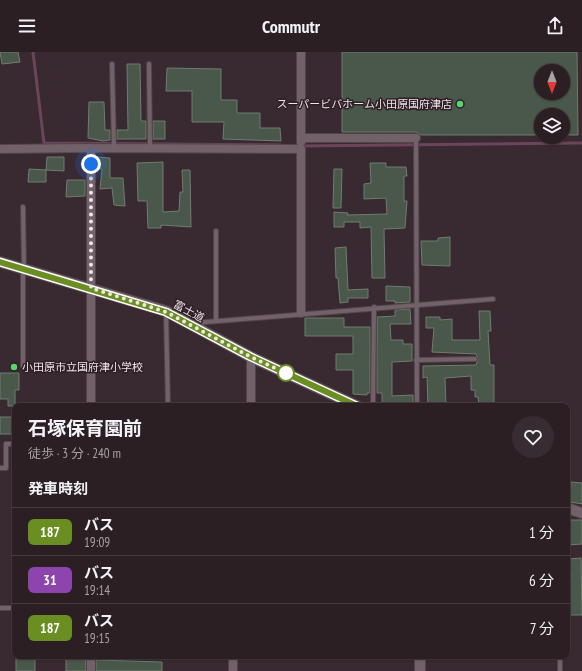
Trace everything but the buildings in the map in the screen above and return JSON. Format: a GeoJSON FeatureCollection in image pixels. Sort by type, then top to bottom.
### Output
{"type":"FeatureCollection","features":[{"type":"Feature","properties":{"kind":"street"},"geometry":{"type":"LineString","coordinates":[[301,52],[301,313]]}},
{"type":"Feature","properties":{"kind":"street"},"geometry":{"type":"LineString","coordinates":[[301,138],[416,138]]}},
{"type":"Feature","properties":{"kind":"street"},"geometry":{"type":"LineString","coordinates":[[0,149],[150,147],[301,149]]}},
{"type":"Feature","properties":{"kind":"street"},"geometry":{"type":"LineString","coordinates":[[91,148],[91,403]]}},
{"type":"Feature","properties":{"kind":"street","name":"富士道"},"geometry":{"type":"LineString","coordinates":[[0,262],[91,288],[166,312],[251,357],[351,403]]}},
{"type":"Feature","properties":{"kind":"street"},"geometry":{"type":"LineString","coordinates":[[251,357],[251,403]]}},
{"type":"Feature","properties":{"kind":"street"},"geometry":{"type":"LineString","coordinates":[[570,509],[582,514]]}},
{"type":"Feature","properties":{"kind":"street"},"geometry":{"type":"LineString","coordinates":[[90,659],[90,671]]}},
{"type":"Feature","properties":{"kind":"street"},"geometry":{"type":"LineString","coordinates":[[233,659],[233,671]]}},
{"type":"Feature","properties":{"kind":"street"},"geometry":{"type":"LineString","coordinates":[[420,659],[420,671]]}},
{"type":"Feature","properties":{"kind":"lane"},"geometry":{"type":"LineString","coordinates":[[112,64],[114,147]]}},
{"type":"Feature","properties":{"kind":"lane"},"geometry":{"type":"LineString","coordinates":[[149,64],[150,147]]}},
{"type":"Feature","properties":{"kind":"lane"},"geometry":{"type":"LineString","coordinates":[[416,138],[417,403]]}},
{"type":"Feature","properties":{"kind":"lane"},"geometry":{"type":"LineString","coordinates":[[23,207],[23,366]]}},
{"type":"Feature","properties":{"kind":"lane"},"geometry":{"type":"LineString","coordinates":[[216,231],[216,321]]}},
{"type":"Feature","properties":{"kind":"lane"},"geometry":{"type":"LineString","coordinates":[[189,324],[301,313],[493,299]]}},
{"type":"Feature","properties":{"kind":"lane"},"geometry":{"type":"LineString","coordinates":[[373,403],[374,307]]}},
{"type":"Feature","properties":{"kind":"lane"},"geometry":{"type":"LineString","coordinates":[[166,312],[168,403]]}},
{"type":"Feature","properties":{"kind":"lane"},"geometry":{"type":"LineString","coordinates":[[416,360],[474,359]]}},
{"type":"Feature","properties":{"kind":"lane"},"geometry":{"type":"LineString","coordinates":[[0,468],[6,468],[6,444],[12,444]]}},
{"type":"Feature","properties":{"kind":"lane"},"geometry":{"type":"LineString","coordinates":[[0,608],[12,608]]}},
{"type":"Feature","properties":{"kind":"lane"},"geometry":{"type":"LineString","coordinates":[[560,659],[560,671]]}},
{"type":"Feature","properties":{"kind":"waterway"},"geometry":{"type":"LineString","coordinates":[[33,52],[44,143],[281,145]]}},
{"type":"Feature","properties":{"kind":"waterway"},"geometry":{"type":"LineString","coordinates":[[300,146],[581,143]]}},
{"type":"Feature","properties":{"kind":"bus line","name":"187"},"geometry":{"type":"LineString","coordinates":[[0,262],[91,288],[166,312],[251,357],[352,403]]}},
{"type":"Feature","properties":{"kind":"place","name":"スーパービバホーム小田原国府津店"},"geometry":{"type":"Point","coordinates":[460,104]}},
{"type":"Feature","properties":{"kind":"place","name":"小田原市立国府津小学校"},"geometry":{"type":"Point","coordinates":[14,367]}},
{"type":"Feature","properties":{"kind":"route"},"geometry":{"type":"LineString","coordinates":[[91,164],[91,288],[166,312],[251,357],[288,374],[286,373]]}}]}
